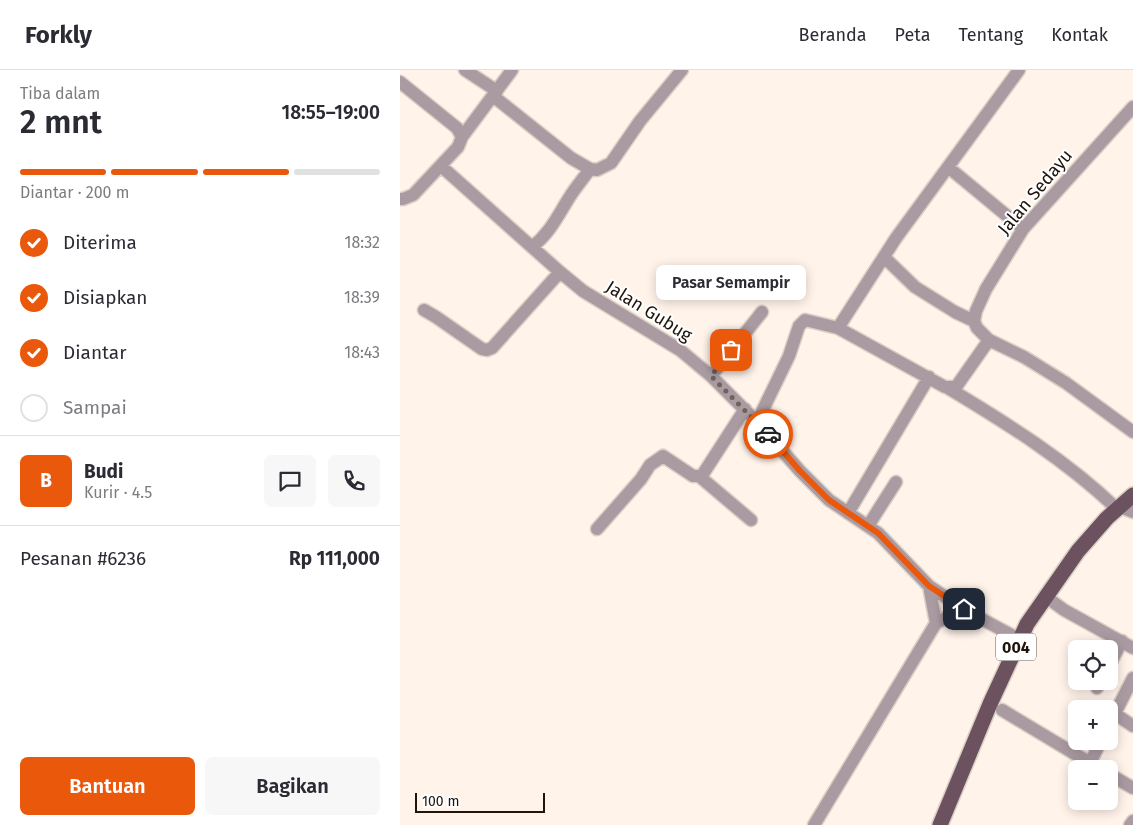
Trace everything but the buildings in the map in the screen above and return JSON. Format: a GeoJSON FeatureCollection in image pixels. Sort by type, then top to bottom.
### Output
{"type":"FeatureCollection","features":[{"type":"Feature","properties":{"kind":"main road","name":"004"},"geometry":{"type":"LineString","coordinates":[[943,823],[1019,639],[1045,596],[1078,551],[1097,528],[1123,509],[1133,495]]}},
{"type":"Feature","properties":{"kind":"street"},"geometry":{"type":"LineString","coordinates":[[465,70],[571,158],[590,169],[597,170],[610,163],[640,121],[682,70]]}},
{"type":"Feature","properties":{"kind":"street"},"geometry":{"type":"LineString","coordinates":[[400,198],[403,199],[413,195],[458,147],[462,137],[512,70]]}},
{"type":"Feature","properties":{"kind":"street"},"geometry":{"type":"LineString","coordinates":[[838,328],[884,257],[1019,70]]}},
{"type":"Feature","properties":{"kind":"street"},"geometry":{"type":"LineString","coordinates":[[400,82],[457,128],[462,137]]}},
{"type":"Feature","properties":{"kind":"street","name":"Jalan Sedayu"},"geometry":{"type":"LineString","coordinates":[[974,321],[976,311],[986,288],[1023,229],[1133,108]]}},
{"type":"Feature","properties":{"kind":"street","name":"Jalan Gubug"},"geometry":{"type":"LineString","coordinates":[[441,166],[583,291],[680,350],[711,376],[745,409],[800,471],[829,500],[888,542],[929,586],[964,609],[1019,639]]}},
{"type":"Feature","properties":{"kind":"street"},"geometry":{"type":"LineString","coordinates":[[948,167],[1023,229]]}},
{"type":"Feature","properties":{"kind":"street"},"geometry":{"type":"LineString","coordinates":[[532,247],[544,238],[551,229],[570,196],[590,169]]}},
{"type":"Feature","properties":{"kind":"street"},"geometry":{"type":"LineString","coordinates":[[884,257],[915,287],[955,312],[974,321],[977,328],[989,340],[1024,357],[1066,383],[1133,432]]}},
{"type":"Feature","properties":{"kind":"street"},"geometry":{"type":"LineString","coordinates":[[424,310],[482,349],[487,350],[492,348],[560,272]]}},
{"type":"Feature","properties":{"kind":"street"},"geometry":{"type":"LineString","coordinates":[[711,376],[762,312]]}},
{"type":"Feature","properties":{"kind":"street"},"geometry":{"type":"LineString","coordinates":[[757,422],[789,356],[801,323],[809,320],[838,328],[948,388],[1008,425],[1060,461],[1123,509]]}},
{"type":"Feature","properties":{"kind":"street"},"geometry":{"type":"LineString","coordinates":[[948,388],[956,387],[989,340]]}},
{"type":"Feature","properties":{"kind":"street"},"geometry":{"type":"LineString","coordinates":[[848,513],[929,377]]}},
{"type":"Feature","properties":{"kind":"street"},"geometry":{"type":"LineString","coordinates":[[699,476],[706,469],[745,409]]}},
{"type":"Feature","properties":{"kind":"street"},"geometry":{"type":"LineString","coordinates":[[597,529],[641,479],[650,465],[662,456],[693,476],[699,476],[751,520]]}},
{"type":"Feature","properties":{"kind":"street"},"geometry":{"type":"LineString","coordinates":[[868,526],[896,482]]}},
{"type":"Feature","properties":{"kind":"street"},"geometry":{"type":"LineString","coordinates":[[929,586],[936,623]]}},
{"type":"Feature","properties":{"kind":"street"},"geometry":{"type":"LineString","coordinates":[[1045,596],[1064,610],[1128,644],[1118,656]]}},
{"type":"Feature","properties":{"kind":"street"},"geometry":{"type":"LineString","coordinates":[[814,825],[936,623],[964,609]]}},
{"type":"Feature","properties":{"kind":"street"},"geometry":{"type":"LineString","coordinates":[[1118,707],[1133,678]]}},
{"type":"Feature","properties":{"kind":"street"},"geometry":{"type":"LineString","coordinates":[[1002,710],[1085,760]]}},
{"type":"Feature","properties":{"kind":"street"},"geometry":{"type":"LineString","coordinates":[[1118,721],[1133,726]]}},
{"type":"Feature","properties":{"kind":"street"},"geometry":{"type":"LineString","coordinates":[[1118,779],[1133,788]]}},
{"type":"Feature","properties":{"kind":"street"},"geometry":{"type":"LineString","coordinates":[[1130,825],[1133,822]]}},
{"type":"Feature","properties":{"kind":"way so far"},"geometry":{"type":"LineString","coordinates":[[731,350],[711,376],[768,434]]}},
{"type":"Feature","properties":{"kind":"place","name":"Pasar Semampir"},"geometry":{"type":"Point","coordinates":[731,350]}},
{"type":"Feature","properties":{"kind":"route"},"geometry":{"type":"LineString","coordinates":[[768,434],[800,471],[829,500],[878,533],[929,586],[964,609]]}}]}
